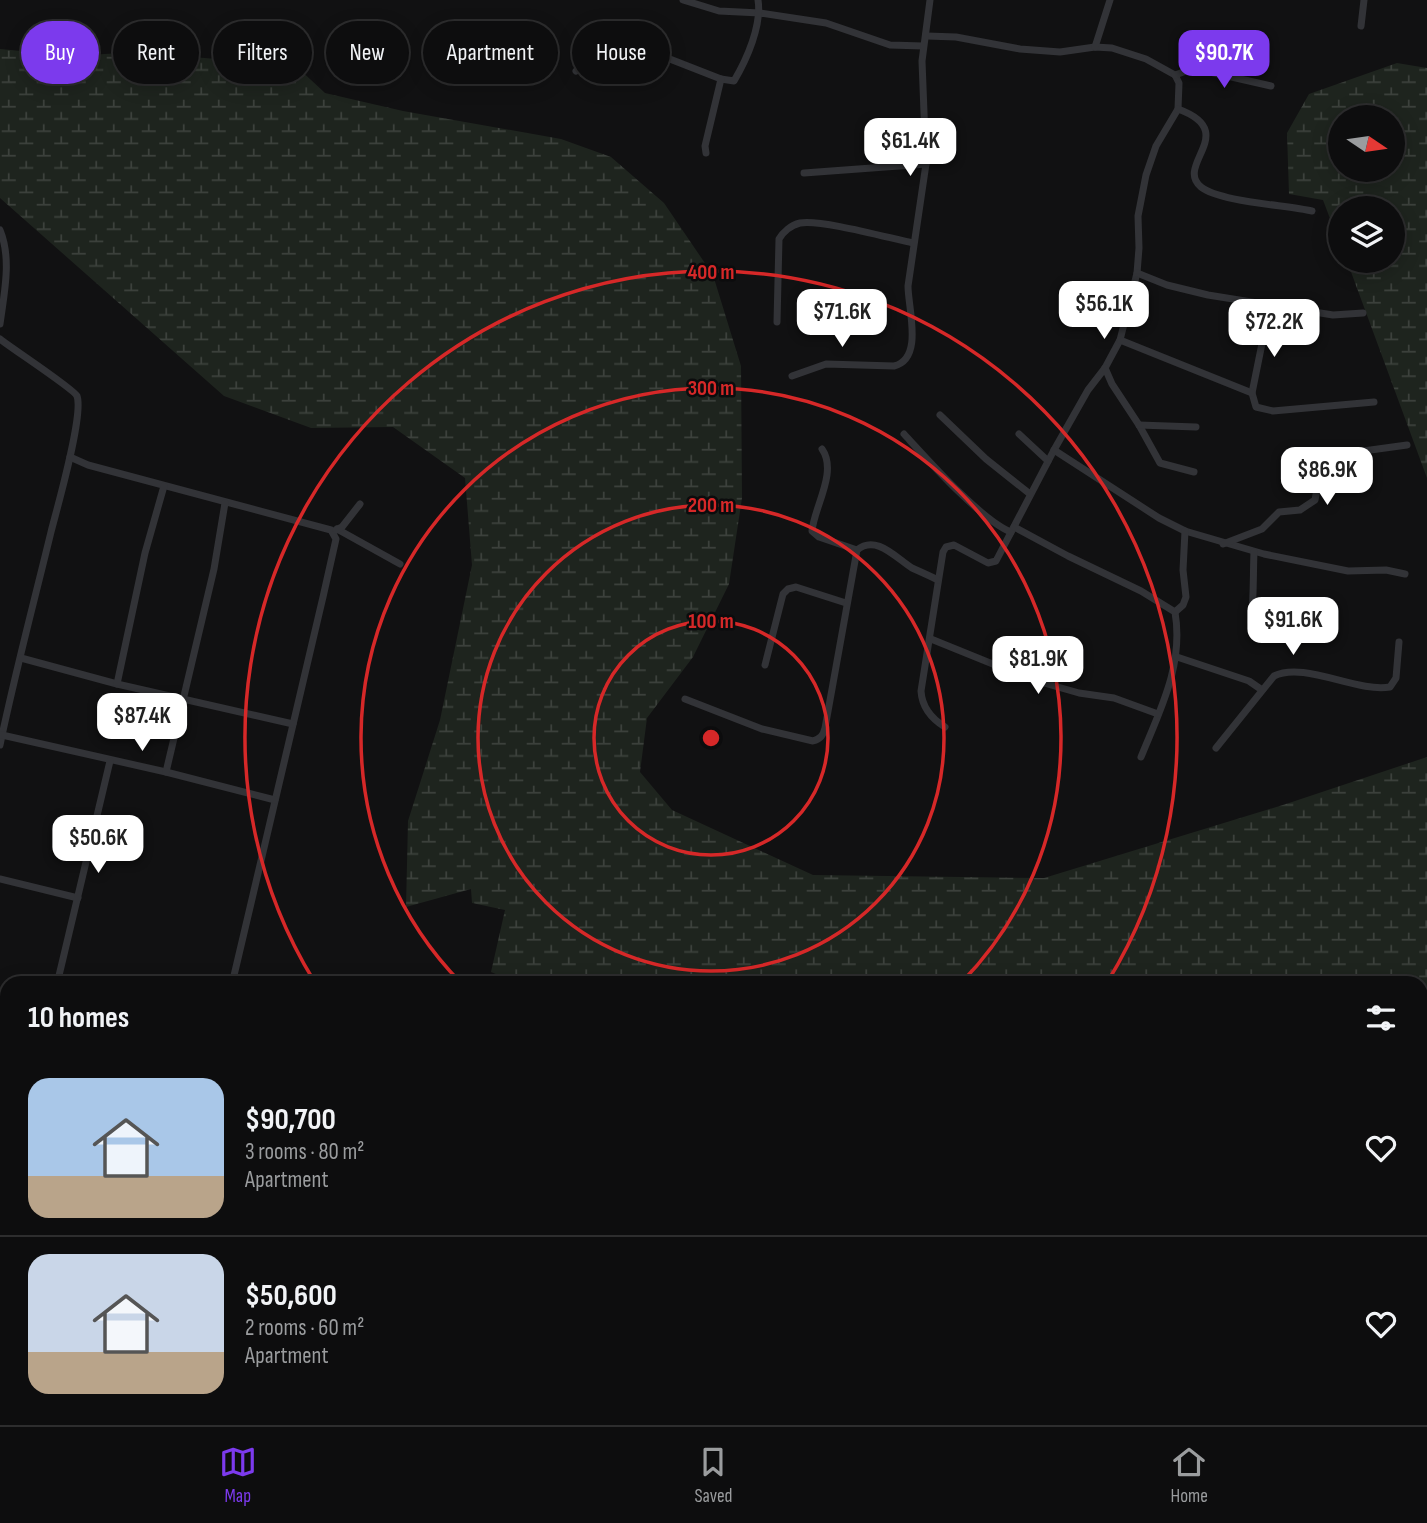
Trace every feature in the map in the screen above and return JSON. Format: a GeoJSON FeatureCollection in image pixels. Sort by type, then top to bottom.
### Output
{"type":"FeatureCollection","features":[{"type":"Feature","properties":{"kind":"street"},"geometry":{"type":"LineString","coordinates":[[683,0],[719,11],[760,13],[826,23],[890,45],[923,46]]}},
{"type":"Feature","properties":{"kind":"street"},"geometry":{"type":"LineString","coordinates":[[670,58],[730,82],[736,78],[756,32],[760,13],[758,0]]}},
{"type":"Feature","properties":{"kind":"street"},"geometry":{"type":"LineString","coordinates":[[792,376],[826,364],[894,366],[902,364],[910,350],[913,325],[908,303],[913,243],[926,164],[922,90],[923,46],[930,0]]}},
{"type":"Feature","properties":{"kind":"street"},"geometry":{"type":"LineString","coordinates":[[1095,47],[1110,0]]}},
{"type":"Feature","properties":{"kind":"street"},"geometry":{"type":"LineString","coordinates":[[1361,26],[1364,0]]}},
{"type":"Feature","properties":{"kind":"street"},"geometry":{"type":"LineString","coordinates":[[926,36],[956,37],[1060,52],[1095,47],[1132,54],[1175,75],[1179,83],[1178,108],[1156,146],[1146,175],[1138,216],[1137,273],[1120,340],[1054,450],[999,556],[992,563],[988,563],[954,545],[946,547],[938,580],[921,691],[922,700],[932,716],[945,727]]}},
{"type":"Feature","properties":{"kind":"street"},"geometry":{"type":"LineString","coordinates":[[1175,75],[1192,69],[1271,86]]}},
{"type":"Feature","properties":{"kind":"street"},"geometry":{"type":"LineString","coordinates":[[706,153],[705,146],[721,79]]}},
{"type":"Feature","properties":{"kind":"street"},"geometry":{"type":"LineString","coordinates":[[1178,108],[1205,124],[1206,132],[1195,170],[1200,186],[1241,199],[1312,211]]}},
{"type":"Feature","properties":{"kind":"street"},"geometry":{"type":"LineString","coordinates":[[804,173],[926,164]]}},
{"type":"Feature","properties":{"kind":"street"},"geometry":{"type":"LineString","coordinates":[[777,321],[779,239],[792,226],[800,223],[817,224],[913,243]]}},
{"type":"Feature","properties":{"kind":"street"},"geometry":{"type":"LineString","coordinates":[[0,230],[4,240],[6,275],[5,301],[0,324]]}},
{"type":"Feature","properties":{"kind":"street"},"geometry":{"type":"LineString","coordinates":[[1137,273],[1187,291],[1333,315],[1363,313]]}},
{"type":"Feature","properties":{"kind":"street"},"geometry":{"type":"LineString","coordinates":[[1270,304],[1252,393],[1256,407],[1273,411],[1374,402]]}},
{"type":"Feature","properties":{"kind":"street"},"geometry":{"type":"LineString","coordinates":[[0,340],[73,389],[78,397],[79,408],[70,457],[0,745]]}},
{"type":"Feature","properties":{"kind":"street"},"geometry":{"type":"LineString","coordinates":[[1120,340],[1252,393]]}},
{"type":"Feature","properties":{"kind":"street"},"geometry":{"type":"LineString","coordinates":[[1105,368],[1160,463],[1194,471]]}},
{"type":"Feature","properties":{"kind":"street"},"geometry":{"type":"LineString","coordinates":[[940,415],[986,459],[1030,494]]}},
{"type":"Feature","properties":{"kind":"street"},"geometry":{"type":"LineString","coordinates":[[1139,425],[1196,427]]}},
{"type":"Feature","properties":{"kind":"street"},"geometry":{"type":"LineString","coordinates":[[1019,433],[1048,461]]}},
{"type":"Feature","properties":{"kind":"street"},"geometry":{"type":"LineString","coordinates":[[904,434],[964,496],[998,525],[1141,591],[1175,612]]}},
{"type":"Feature","properties":{"kind":"street"},"geometry":{"type":"LineString","coordinates":[[1223,544],[1262,529],[1279,512],[1300,510],[1315,500],[1322,462],[1327,456],[1407,445]]}},
{"type":"Feature","properties":{"kind":"street"},"geometry":{"type":"LineString","coordinates":[[822,449],[827,459],[826,475],[812,531],[819,537],[857,550]]}},
{"type":"Feature","properties":{"kind":"street"},"geometry":{"type":"LineString","coordinates":[[1054,450],[1159,518],[1185,531],[1254,552],[1348,571],[1386,570],[1405,574]]}},
{"type":"Feature","properties":{"kind":"street"},"geometry":{"type":"LineString","coordinates":[[70,457],[88,465],[335,531],[400,564]]}},
{"type":"Feature","properties":{"kind":"street"},"geometry":{"type":"LineString","coordinates":[[117,684],[145,553],[164,486]]}},
{"type":"Feature","properties":{"kind":"street"},"geometry":{"type":"LineString","coordinates":[[166,772],[214,569],[225,503]]}},
{"type":"Feature","properties":{"kind":"street"},"geometry":{"type":"LineString","coordinates":[[335,531],[349,520],[360,505]]}},
{"type":"Feature","properties":{"kind":"street"},"geometry":{"type":"LineString","coordinates":[[234,976],[336,539],[335,531]]}},
{"type":"Feature","properties":{"kind":"street"},"geometry":{"type":"LineString","coordinates":[[1175,612],[1183,605],[1186,597],[1183,570],[1185,531]]}},
{"type":"Feature","properties":{"kind":"street"},"geometry":{"type":"LineString","coordinates":[[685,699],[762,729],[818,740],[825,728],[857,550],[864,545],[883,548],[911,567],[938,580]]}},
{"type":"Feature","properties":{"kind":"street"},"geometry":{"type":"LineString","coordinates":[[1251,622],[1254,552]]}},
{"type":"Feature","properties":{"kind":"street"},"geometry":{"type":"LineString","coordinates":[[765,665],[783,594],[788,589],[796,587],[846,603]]}},
{"type":"Feature","properties":{"kind":"street"},"geometry":{"type":"LineString","coordinates":[[1141,757],[1171,683],[1177,657],[1175,612]]}},
{"type":"Feature","properties":{"kind":"street"},"geometry":{"type":"LineString","coordinates":[[931,639],[1030,679],[1079,693],[1114,698],[1158,715]]}},
{"type":"Feature","properties":{"kind":"street"},"geometry":{"type":"LineString","coordinates":[[1216,748],[1274,676],[1289,671],[1375,688],[1390,687],[1395,678],[1399,642]]}},
{"type":"Feature","properties":{"kind":"street"},"geometry":{"type":"LineString","coordinates":[[1177,657],[1249,681],[1262,691]]}},
{"type":"Feature","properties":{"kind":"street"},"geometry":{"type":"LineString","coordinates":[[21,658],[117,684],[293,724]]}},
{"type":"Feature","properties":{"kind":"street"},"geometry":{"type":"LineString","coordinates":[[2,735],[275,800]]}},
{"type":"Feature","properties":{"kind":"street"},"geometry":{"type":"LineString","coordinates":[[59,976],[110,761]]}},
{"type":"Feature","properties":{"kind":"street"},"geometry":{"type":"LineString","coordinates":[[0,879],[78,898]]}},
{"type":"Feature","properties":{"kind":"green space"},"geometry":{"type":"Polygon","coordinates":[[[0,49],[21,51],[21,84],[99,84],[99,54],[113,53],[113,84],[199,84],[199,58],[213,59],[213,84],[312,84],[312,81],[325,93],[403,111],[561,139],[611,157],[664,203],[713,275],[741,366],[742,498],[729,584],[693,657],[647,718],[640,772],[672,810],[813,875],[1044,878],[1286,804],[1427,757],[1427,976],[500,976],[491,972],[505,910],[472,903],[471,889],[406,907],[408,821],[440,720],[472,565],[465,478],[393,427],[311,428],[224,396],[0,198],[0,49]]]}},
{"type":"Feature","properties":{"kind":"green space"},"geometry":{"type":"Polygon","coordinates":[[[1397,63],[1427,68],[1427,478],[1351,273],[1405,273],[1405,196],[1328,196],[1328,213],[1323,200],[1289,194],[1287,133],[1309,94],[1397,63]]]}}]}
